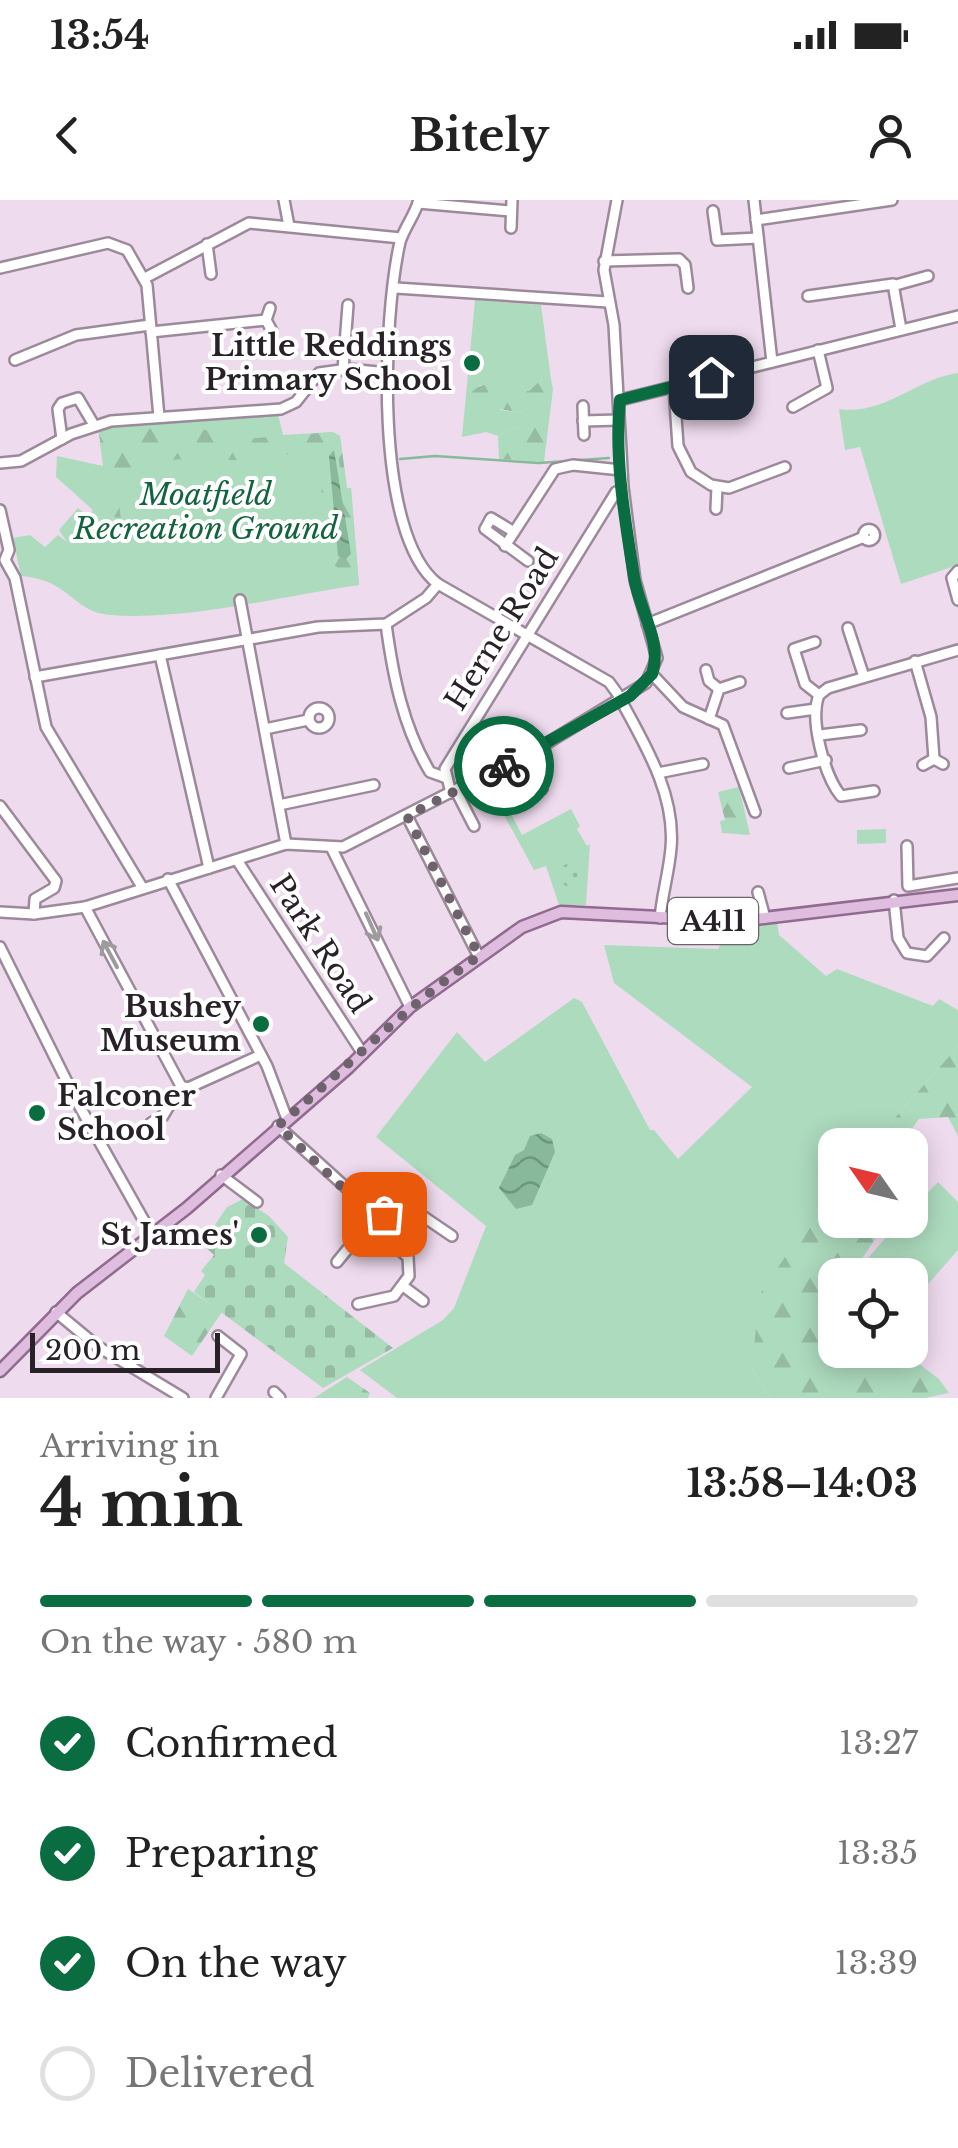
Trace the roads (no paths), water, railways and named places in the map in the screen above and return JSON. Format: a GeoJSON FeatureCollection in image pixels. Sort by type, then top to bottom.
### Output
{"type":"FeatureCollection","features":[{"type":"Feature","properties":{"kind":"main road","name":"A411"},"geometry":{"type":"LineString","coordinates":[[0,1371],[56,1312],[283,1123],[363,1054],[410,1007],[522,927],[552,914],[765,918],[954,895]]}},
{"type":"Feature","properties":{"kind":"street"},"geometry":{"type":"LineString","coordinates":[[284,200],[290,226]]}},
{"type":"Feature","properties":{"kind":"street"},"geometry":{"type":"LineString","coordinates":[[0,912],[34,914],[85,907],[286,844],[332,849],[407,816],[524,755],[643,686],[652,674],[656,658],[634,580],[604,261],[617,200]]}},
{"type":"Feature","properties":{"kind":"street"},"geometry":{"type":"LineString","coordinates":[[754,200],[772,362]]}},
{"type":"Feature","properties":{"kind":"street"},"geometry":{"type":"LineString","coordinates":[[756,220],[892,200]]}},
{"type":"Feature","properties":{"kind":"street"},"geometry":{"type":"LineString","coordinates":[[511,228],[512,206],[418,201],[401,238],[388,373],[387,429],[397,485],[413,554],[438,584],[609,682],[621,700],[658,773],[672,837],[660,918]]}},
{"type":"Feature","properties":{"kind":"street"},"geometry":{"type":"LineString","coordinates":[[714,211],[718,240],[758,238]]}},
{"type":"Feature","properties":{"kind":"street"},"geometry":{"type":"LineString","coordinates":[[145,278],[248,223],[401,238]]}},
{"type":"Feature","properties":{"kind":"street"},"geometry":{"type":"LineString","coordinates":[[0,268],[112,242],[128,250],[145,278],[159,417]]}},
{"type":"Feature","properties":{"kind":"street"},"geometry":{"type":"LineString","coordinates":[[207,244],[211,274]]}},
{"type":"Feature","properties":{"kind":"street"},"geometry":{"type":"LineString","coordinates":[[604,261],[679,259],[685,265],[688,288]]}},
{"type":"Feature","properties":{"kind":"street"},"geometry":{"type":"LineString","coordinates":[[808,296],[896,286],[928,276]]}},
{"type":"Feature","properties":{"kind":"street"},"geometry":{"type":"LineString","coordinates":[[896,286],[901,329]]}},
{"type":"Feature","properties":{"kind":"street"},"geometry":{"type":"LineString","coordinates":[[396,288],[608,302]]}},
{"type":"Feature","properties":{"kind":"street"},"geometry":{"type":"LineString","coordinates":[[342,370],[348,306]]}},
{"type":"Feature","properties":{"kind":"street"},"geometry":{"type":"LineString","coordinates":[[270,308],[266,320],[272,331]]}},
{"type":"Feature","properties":{"kind":"street"},"geometry":{"type":"LineString","coordinates":[[620,400],[958,316]]}},
{"type":"Feature","properties":{"kind":"street"},"geometry":{"type":"LineString","coordinates":[[15,360],[76,335],[266,320]]}},
{"type":"Feature","properties":{"kind":"street"},"geometry":{"type":"LineString","coordinates":[[793,406],[827,388],[818,350]]}},
{"type":"Feature","properties":{"kind":"street"},"geometry":{"type":"LineString","coordinates":[[0,463],[22,461],[94,425],[281,409],[299,398],[316,375],[342,370],[388,373]]}},
{"type":"Feature","properties":{"kind":"street"},"geometry":{"type":"LineString","coordinates":[[674,386],[682,460],[690,472],[717,487],[734,488],[784,467]]}},
{"type":"Feature","properties":{"kind":"street"},"geometry":{"type":"LineString","coordinates":[[62,439],[58,409],[62,403],[78,398],[94,425]]}},
{"type":"Feature","properties":{"kind":"street"},"geometry":{"type":"LineString","coordinates":[[583,406],[584,436]]}},
{"type":"Feature","properties":{"kind":"street"},"geometry":{"type":"LineString","coordinates":[[584,421],[619,420]]}},
{"type":"Feature","properties":{"kind":"street"},"geometry":{"type":"LineString","coordinates":[[504,546],[554,469],[572,465],[622,470]]}},
{"type":"Feature","properties":{"kind":"street"},"geometry":{"type":"LineString","coordinates":[[716,509],[717,487]]}},
{"type":"Feature","properties":{"kind":"street","name":"Herne Road"},"geometry":{"type":"LineString","coordinates":[[444,777],[616,492]]}},
{"type":"Feature","properties":{"kind":"street"},"geometry":{"type":"LineString","coordinates":[[0,510],[9,550],[2,562],[15,578],[46,726],[142,888]]}},
{"type":"Feature","properties":{"kind":"street"},"geometry":{"type":"LineString","coordinates":[[514,532],[492,518],[486,526],[487,535],[528,561]]}},
{"type":"Feature","properties":{"kind":"street"},"geometry":{"type":"LineString","coordinates":[[647,624],[864,537]]}},
{"type":"Feature","properties":{"kind":"street"},"geometry":{"type":"LineString","coordinates":[[958,571],[952,578],[958,600]]}},
{"type":"Feature","properties":{"kind":"street"},"geometry":{"type":"LineString","coordinates":[[35,677],[318,627],[386,624],[426,598],[438,584]]}},
{"type":"Feature","properties":{"kind":"street"},"geometry":{"type":"LineString","coordinates":[[240,600],[286,844]]}},
{"type":"Feature","properties":{"kind":"street"},"geometry":{"type":"LineString","coordinates":[[386,624],[395,684],[411,733],[430,772],[444,777],[474,826]]}},
{"type":"Feature","properties":{"kind":"street"},"geometry":{"type":"LineString","coordinates":[[848,628],[864,677]]}},
{"type":"Feature","properties":{"kind":"street"},"geometry":{"type":"LineString","coordinates":[[815,642],[794,650],[805,684],[819,695]]}},
{"type":"Feature","properties":{"kind":"street"},"geometry":{"type":"LineString","coordinates":[[819,695],[864,677],[958,650]]}},
{"type":"Feature","properties":{"kind":"street"},"geometry":{"type":"LineString","coordinates":[[160,654],[209,868]]}},
{"type":"Feature","properties":{"kind":"street"},"geometry":{"type":"LineString","coordinates":[[915,661],[932,716],[938,762],[923,765]]}},
{"type":"Feature","properties":{"kind":"street"},"geometry":{"type":"LineString","coordinates":[[706,670],[708,681],[718,689]]}},
{"type":"Feature","properties":{"kind":"street"},"geometry":{"type":"LineString","coordinates":[[652,674],[684,706],[723,725],[755,812]]}},
{"type":"Feature","properties":{"kind":"street"},"geometry":{"type":"LineString","coordinates":[[718,689],[740,682]]}},
{"type":"Feature","properties":{"kind":"street"},"geometry":{"type":"LineString","coordinates":[[709,719],[718,689]]}},
{"type":"Feature","properties":{"kind":"street"},"geometry":{"type":"LineString","coordinates":[[819,695],[816,710],[832,784],[842,796],[874,791]]}},
{"type":"Feature","properties":{"kind":"street"},"geometry":{"type":"LineString","coordinates":[[788,713],[816,710]]}},
{"type":"Feature","properties":{"kind":"street"},"geometry":{"type":"LineString","coordinates":[[265,728],[308,720]]}},
{"type":"Feature","properties":{"kind":"street"},"geometry":{"type":"LineString","coordinates":[[820,735],[861,730]]}},
{"type":"Feature","properties":{"kind":"street"},"geometry":{"type":"LineString","coordinates":[[524,755],[542,789]]}},
{"type":"Feature","properties":{"kind":"street"},"geometry":{"type":"LineString","coordinates":[[790,768],[826,760]]}},
{"type":"Feature","properties":{"kind":"street"},"geometry":{"type":"LineString","coordinates":[[658,773],[703,764]]}},
{"type":"Feature","properties":{"kind":"street"},"geometry":{"type":"LineString","coordinates":[[279,805],[347,797],[374,784]]}},
{"type":"Feature","properties":{"kind":"street"},"geometry":{"type":"LineString","coordinates":[[0,806],[56,881],[54,888],[35,898],[34,914]]}},
{"type":"Feature","properties":{"kind":"street"},"geometry":{"type":"LineString","coordinates":[[407,816],[479,956]]}},
{"type":"Feature","properties":{"kind":"street"},"geometry":{"type":"LineString","coordinates":[[907,846],[908,886],[954,879],[954,895]]}},
{"type":"Feature","properties":{"kind":"street"},"geometry":{"type":"LineString","coordinates":[[332,849],[410,1007]]}},
{"type":"Feature","properties":{"kind":"street","name":"Park Road"},"geometry":{"type":"LineString","coordinates":[[237,860],[363,1054]]}},
{"type":"Feature","properties":{"kind":"street"},"geometry":{"type":"LineString","coordinates":[[168,879],[261,1055],[283,1123],[365,1209],[368,1224],[408,1256],[411,1269],[403,1286],[388,1300],[358,1304]]}},
{"type":"Feature","properties":{"kind":"street"},"geometry":{"type":"LineString","coordinates":[[758,892],[765,918]]}},
{"type":"Feature","properties":{"kind":"street"},"geometry":{"type":"LineString","coordinates":[[894,900],[898,938],[907,953],[928,956],[944,938]]}},
{"type":"Feature","properties":{"kind":"street"},"geometry":{"type":"LineString","coordinates":[[85,907],[181,1086],[188,1088],[261,1055]]}},
{"type":"Feature","properties":{"kind":"street"},"geometry":{"type":"LineString","coordinates":[[0,947],[76,1100],[152,1235]]}},
{"type":"Feature","properties":{"kind":"street"},"geometry":{"type":"LineString","coordinates":[[152,1123],[163,1116],[181,1086]]}},
{"type":"Feature","properties":{"kind":"street"},"geometry":{"type":"LineString","coordinates":[[220,1174],[257,1202]]}},
{"type":"Feature","properties":{"kind":"street"},"geometry":{"type":"LineString","coordinates":[[365,1209],[386,1214],[400,1200],[452,1236]]}},
{"type":"Feature","properties":{"kind":"street"},"geometry":{"type":"LineString","coordinates":[[337,1262],[368,1224]]}},
{"type":"Feature","properties":{"kind":"street"},"geometry":{"type":"LineString","coordinates":[[403,1286],[422,1301]]}},
{"type":"Feature","properties":{"kind":"street"},"geometry":{"type":"LineString","coordinates":[[56,1312],[98,1346],[182,1398]]}},
{"type":"Feature","properties":{"kind":"street"},"geometry":{"type":"LineString","coordinates":[[216,1398],[240,1354],[218,1336]]}},
{"type":"Feature","properties":{"kind":"water"},"geometry":{"type":"Polygon","coordinates":[[[334,450],[351,554],[346,559],[338,556],[329,456],[334,450]]]}},
{"type":"Feature","properties":{"kind":"water"},"geometry":{"type":"Polygon","coordinates":[[[541,1133],[552,1139],[555,1152],[532,1205],[516,1209],[499,1188],[515,1155],[524,1150],[530,1136],[541,1133]]]}},
{"type":"Feature","properties":{"kind":"waterway"},"geometry":{"type":"LineString","coordinates":[[400,459],[435,456],[539,463],[609,458]]}},
{"type":"Feature","properties":{"kind":"place","name":"Little Reddings Primary School"},"geometry":{"type":"Point","coordinates":[472,363]}},
{"type":"Feature","properties":{"kind":"place","name":"Bushey Museum"},"geometry":{"type":"Point","coordinates":[261,1024]}},
{"type":"Feature","properties":{"kind":"place","name":"Falconer School"},"geometry":{"type":"Point","coordinates":[37,1113]}},
{"type":"Feature","properties":{"kind":"place","name":"St James'"},"geometry":{"type":"Point","coordinates":[259,1235]}},
{"type":"Feature","properties":{"kind":"park label","name":"Moatfield Recreation Ground"},"geometry":{"type":"Point","coordinates":[206,512]}}]}
